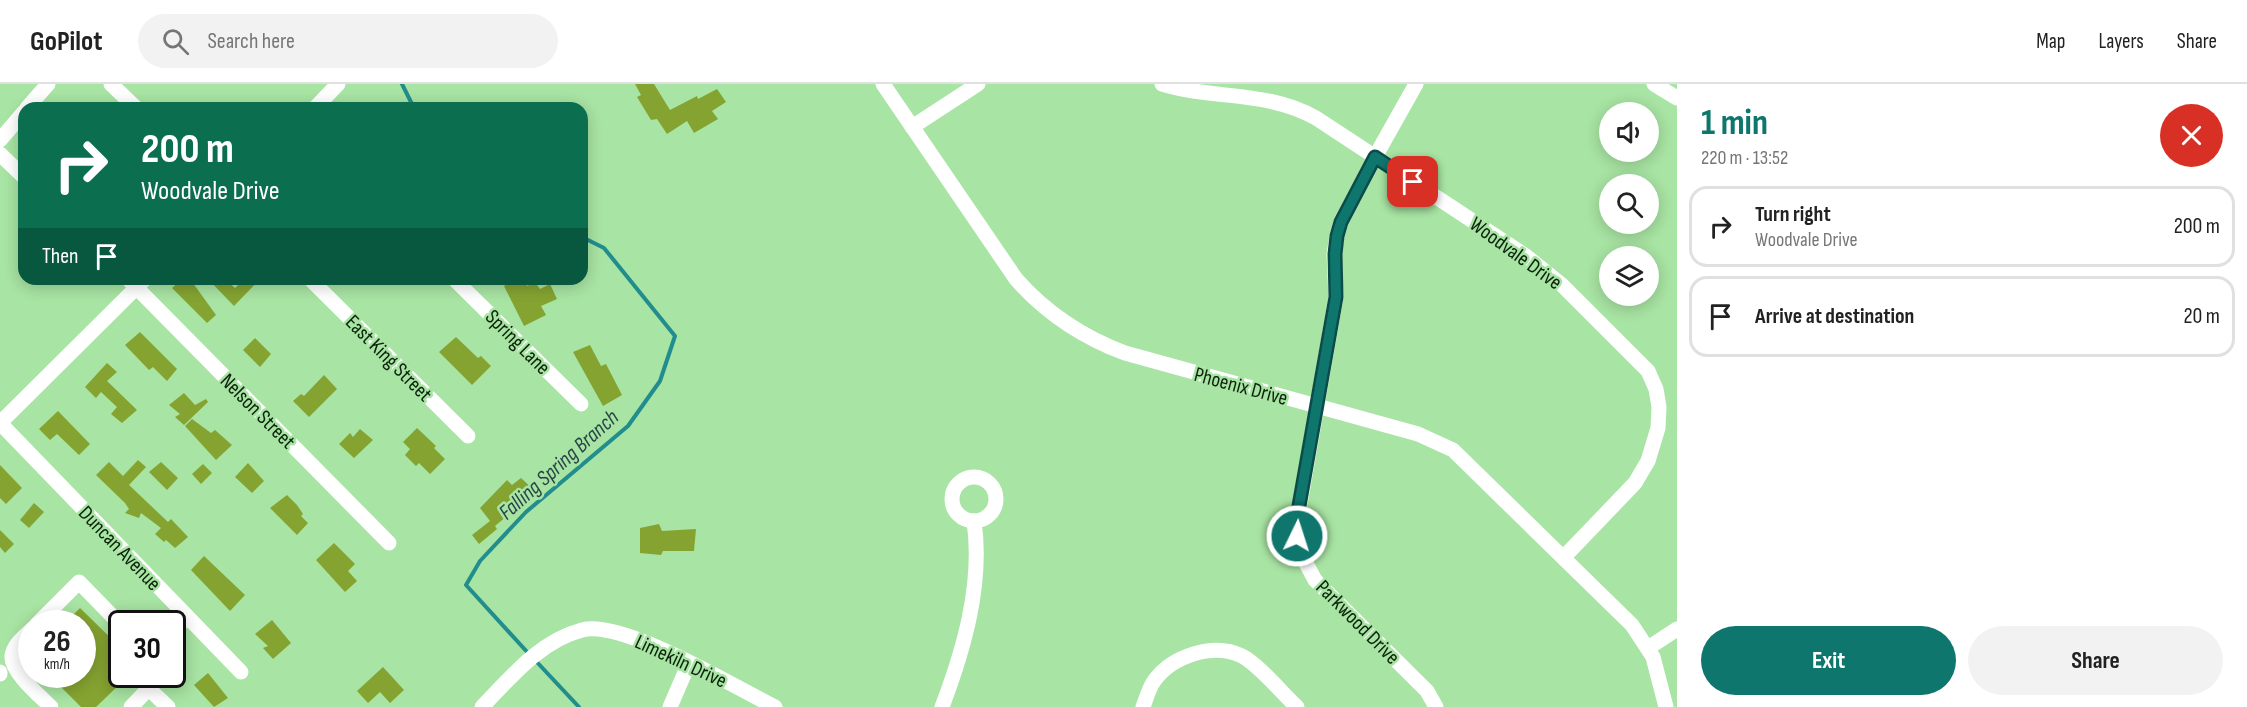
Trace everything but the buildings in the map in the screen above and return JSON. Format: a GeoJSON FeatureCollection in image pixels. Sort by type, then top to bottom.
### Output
{"type":"FeatureCollection","features":[{"type":"Feature","properties":{"kind":"street"},"geometry":{"type":"LineString","coordinates":[[32,102],[48,84]]}},
{"type":"Feature","properties":{"kind":"street"},"geometry":{"type":"LineString","coordinates":[[111,84],[130,102]]}},
{"type":"Feature","properties":{"kind":"street"},"geometry":{"type":"LineString","coordinates":[[321,102],[338,84]]}},
{"type":"Feature","properties":{"kind":"street","name":"Phoenix Drive"},"geometry":{"type":"LineString","coordinates":[[883,84],[1016,279],[1035,300],[1061,320],[1099,342],[1132,356],[1418,434],[1454,450],[1619,610],[1648,648],[1658,670],[1666,707]]}},
{"type":"Feature","properties":{"kind":"street"},"geometry":{"type":"LineString","coordinates":[[912,127],[978,84]]}},
{"type":"Feature","properties":{"kind":"street","name":"Woodvale Drive"},"geometry":{"type":"LineString","coordinates":[[1162,84],[1271,100],[1289,105],[1316,118],[1546,271],[1641,363],[1653,381],[1658,398],[1659,421],[1648,460],[1635,483],[1564,557]]}},
{"type":"Feature","properties":{"kind":"street","name":"Parkwood Drive"},"geometry":{"type":"LineString","coordinates":[[1416,84],[1341,222],[1337,236],[1336,297],[1297,519],[1298,544],[1303,560],[1315,580],[1426,691],[1436,707]]}},
{"type":"Feature","properties":{"kind":"street"},"geometry":{"type":"LineString","coordinates":[[1654,84],[1677,98]]}},
{"type":"Feature","properties":{"kind":"street"},"geometry":{"type":"LineString","coordinates":[[0,140],[18,119]]}},
{"type":"Feature","properties":{"kind":"street"},"geometry":{"type":"LineString","coordinates":[[0,154],[18,171]]}},
{"type":"Feature","properties":{"kind":"street"},"geometry":{"type":"LineString","coordinates":[[0,423],[134,285]]}},
{"type":"Feature","properties":{"kind":"street","name":"Nelson Street"},"geometry":{"type":"LineString","coordinates":[[140,285],[389,543]]}},
{"type":"Feature","properties":{"kind":"street","name":"East King Street"},"geometry":{"type":"LineString","coordinates":[[316,285],[468,436]]}},
{"type":"Feature","properties":{"kind":"street","name":"Spring Lane"},"geometry":{"type":"LineString","coordinates":[[460,285],[581,404]]}},
{"type":"Feature","properties":{"kind":"street","name":"Duncan Avenue"},"geometry":{"type":"LineString","coordinates":[[0,423],[241,672]]}},
{"type":"Feature","properties":{"kind":"street"},"geometry":{"type":"LineString","coordinates":[[942,707],[956,670],[970,616],[977,541],[974,521]]}},
{"type":"Feature","properties":{"kind":"street"},"geometry":{"type":"LineString","coordinates":[[51,610],[79,582],[108,612]]}},
{"type":"Feature","properties":{"kind":"street","name":"Limekiln Drive"},"geometry":{"type":"LineString","coordinates":[[482,707],[534,654],[584,629],[609,630],[627,635],[689,663],[775,707]]}},
{"type":"Feature","properties":{"kind":"street"},"geometry":{"type":"LineString","coordinates":[[1648,648],[1676,632]]}},
{"type":"Feature","properties":{"kind":"street"},"geometry":{"type":"LineString","coordinates":[[18,642],[12,654],[13,665],[51,707]]}},
{"type":"Feature","properties":{"kind":"street"},"geometry":{"type":"LineString","coordinates":[[1143,707],[1152,684],[1164,670],[1192,654],[1215,651],[1233,654],[1249,661],[1297,707]]}},
{"type":"Feature","properties":{"kind":"street"},"geometry":{"type":"LineString","coordinates":[[0,673],[12,660]]}},
{"type":"Feature","properties":{"kind":"street"},"geometry":{"type":"LineString","coordinates":[[670,707],[689,663]]}},
{"type":"Feature","properties":{"kind":"street"},"geometry":{"type":"LineString","coordinates":[[131,707],[149,689],[168,707]]}},
{"type":"Feature","properties":{"kind":"waterway","name":"Falling Spring Branch"},"geometry":{"type":"LineString","coordinates":[[402,84],[411,102]]}},
{"type":"Feature","properties":{"kind":"waterway","name":"Falling Spring Branch"},"geometry":{"type":"LineString","coordinates":[[529,654],[466,585],[480,561],[526,512],[628,426],[660,381],[675,336],[604,248],[588,240]]}},
{"type":"Feature","properties":{"kind":"waterway","name":"Falling Spring Branch"},"geometry":{"type":"LineString","coordinates":[[534,659],[579,707]]}},
{"type":"Feature","properties":{"kind":"route"},"geometry":{"type":"LineString","coordinates":[[1297,536],[1299,506],[1336,297],[1335,245],[1341,222],[1375,157],[1413,182]]}}]}
